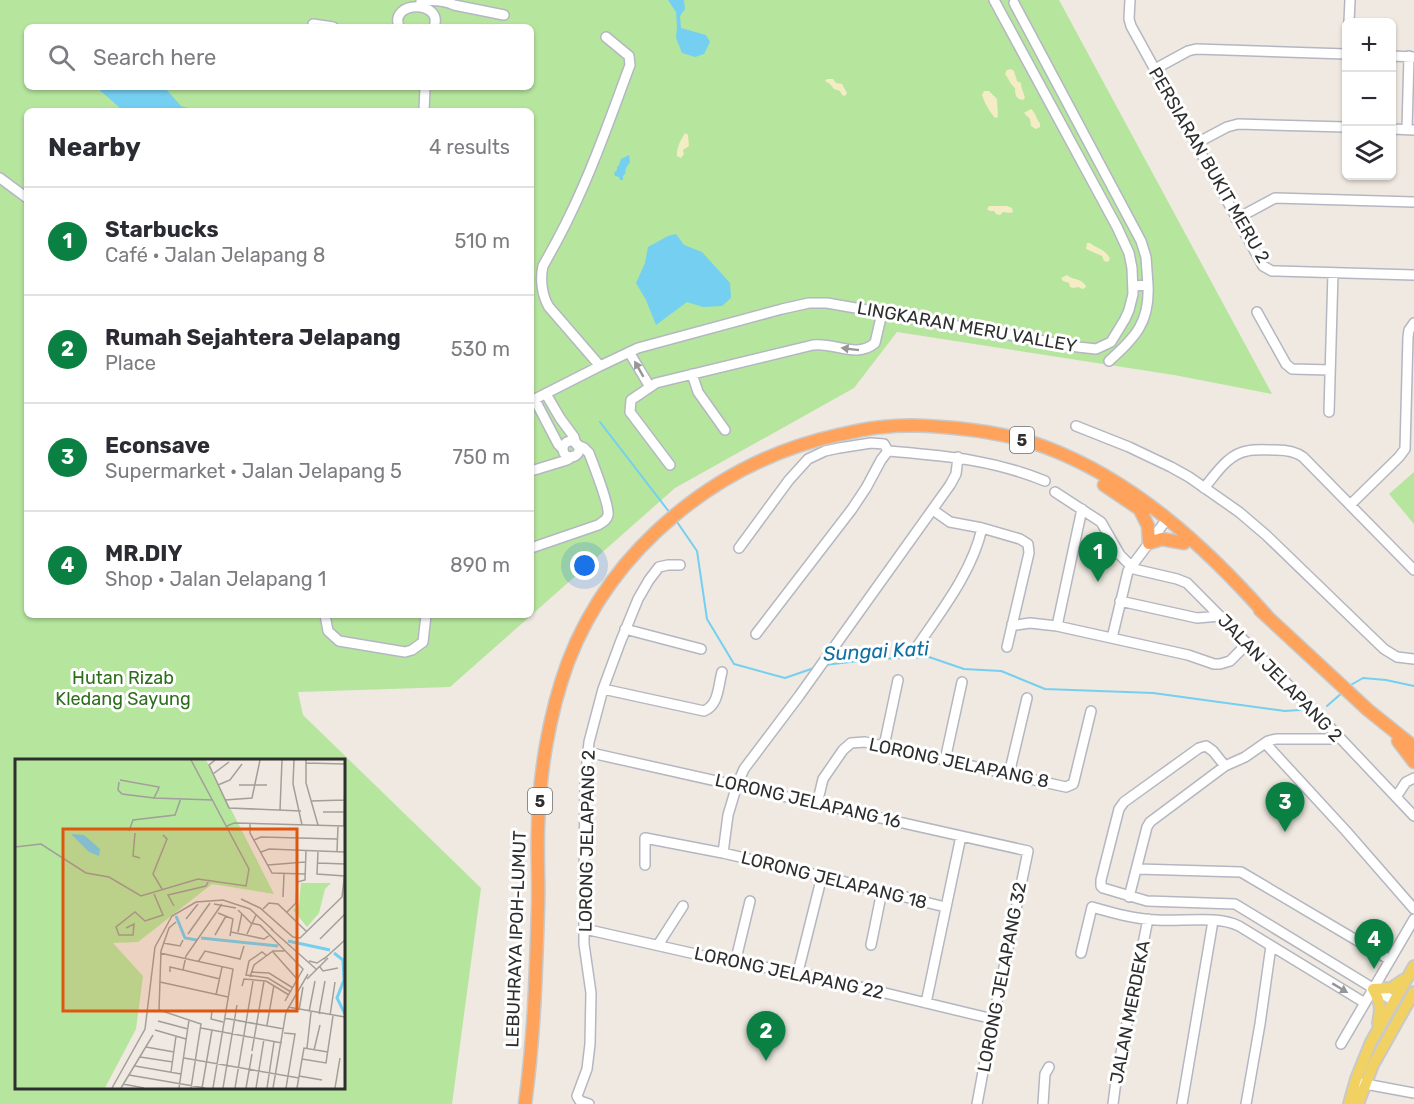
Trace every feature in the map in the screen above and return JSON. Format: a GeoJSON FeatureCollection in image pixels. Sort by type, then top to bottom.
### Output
{"type":"FeatureCollection","features":[{"type":"Feature","properties":{"kind":"highway","name":"LEBUHRAYA IPOH-LUMUT"},"geometry":{"type":"LineString","coordinates":[[525,1104],[536,985],[538,827],[543,766],[553,715],[568,662],[587,621],[626,564],[658,530],[688,504],[725,479],[760,460],[803,444],[880,427],[950,427],[985,432],[1040,445],[1100,473],[1126,489],[1165,522],[1207,552],[1267,616]]}},
{"type":"Feature","properties":{"kind":"highway","name":"LEBUHRAYA IPOH-LUMUT"},"geometry":{"type":"LineString","coordinates":[[858,431],[949,434],[984,440],[1029,450],[1055,459],[1103,484],[1165,522],[1184,543],[1414,747]]}},
{"type":"Feature","properties":{"kind":"highway"},"geometry":{"type":"LineString","coordinates":[[1139,508],[1148,526],[1149,543],[1162,539],[1184,543]]}},
{"type":"Feature","properties":{"kind":"highway","name":"LEBUHRAYA IPOH-LUMUT"},"geometry":{"type":"LineString","coordinates":[[1364,705],[1414,755]]}},
{"type":"Feature","properties":{"kind":"highway"},"geometry":{"type":"LineString","coordinates":[[1398,741],[1414,762]]}},
{"type":"Feature","properties":{"kind":"main road"},"geometry":{"type":"LineString","coordinates":[[1377,1029],[1381,1007],[1373,989],[1391,988],[1412,970]]}},
{"type":"Feature","properties":{"kind":"main road"},"geometry":{"type":"LineString","coordinates":[[1358,1104],[1366,1052],[1412,970]]}},
{"type":"Feature","properties":{"kind":"main road"},"geometry":{"type":"LineString","coordinates":[[1394,1001],[1403,1000],[1414,991]]}},
{"type":"Feature","properties":{"kind":"main road"},"geometry":{"type":"LineString","coordinates":[[1360,1082],[1373,1065],[1414,991]]}},
{"type":"Feature","properties":{"kind":"main road"},"geometry":{"type":"LineString","coordinates":[[1348,1104],[1397,1013],[1394,1001]]}},
{"type":"Feature","properties":{"kind":"street"},"geometry":{"type":"LineString","coordinates":[[397,23],[399,0]]}},
{"type":"Feature","properties":{"kind":"street"},"geometry":{"type":"LineString","coordinates":[[397,23],[402,6],[411,1],[440,0],[454,5]]}},
{"type":"Feature","properties":{"kind":"street","name":"LINGKARAN MERU VALLEY"},"geometry":{"type":"LineString","coordinates":[[534,400],[629,352],[808,303],[827,303],[1078,347],[1096,349],[1111,342],[1120,328],[1131,301],[1133,286],[1131,261],[1125,244],[994,0]]}},
{"type":"Feature","properties":{"kind":"street","name":"PERSIARAN BUKIT MERU 2"},"geometry":{"type":"LineString","coordinates":[[1130,0],[1130,23],[1260,263],[1267,269],[1277,271],[1414,275]]}},
{"type":"Feature","properties":{"kind":"street"},"geometry":{"type":"LineString","coordinates":[[1349,18],[1350,0]]}},
{"type":"Feature","properties":{"kind":"street"},"geometry":{"type":"LineString","coordinates":[[421,1],[430,6],[435,24]]}},
{"type":"Feature","properties":{"kind":"street"},"geometry":{"type":"LineString","coordinates":[[1014,3],[1141,241],[1146,257],[1148,309],[1139,330],[1108,361]]}},
{"type":"Feature","properties":{"kind":"street"},"geometry":{"type":"LineString","coordinates":[[435,24],[442,7],[454,5],[504,15]]}},
{"type":"Feature","properties":{"kind":"street"},"geometry":{"type":"LineString","coordinates":[[600,366],[549,307],[541,275],[543,266],[570,217],[630,65],[629,56],[606,37]]}},
{"type":"Feature","properties":{"kind":"street"},"geometry":{"type":"LineString","coordinates":[[1155,69],[1196,49],[1342,54]]}},
{"type":"Feature","properties":{"kind":"street"},"geometry":{"type":"LineString","coordinates":[[1410,130],[1411,56]]}},
{"type":"Feature","properties":{"kind":"street"},"geometry":{"type":"LineString","coordinates":[[424,108],[426,90]]}},
{"type":"Feature","properties":{"kind":"street"},"geometry":{"type":"LineString","coordinates":[[1048,101],[1062,94]]}},
{"type":"Feature","properties":{"kind":"street"},"geometry":{"type":"LineString","coordinates":[[1195,144],[1227,127],[1238,124],[1342,127]]}},
{"type":"Feature","properties":{"kind":"street"},"geometry":{"type":"LineString","coordinates":[[0,178],[24,196]]}},
{"type":"Feature","properties":{"kind":"street"},"geometry":{"type":"LineString","coordinates":[[1236,219],[1275,198],[1414,202]]}},
{"type":"Feature","properties":{"kind":"street"},"geometry":{"type":"LineString","coordinates":[[1329,412],[1333,273]]}},
{"type":"Feature","properties":{"kind":"street"},"geometry":{"type":"LineString","coordinates":[[1133,286],[1148,285]]}},
{"type":"Feature","properties":{"kind":"street"},"geometry":{"type":"LineString","coordinates":[[1257,312],[1286,364],[1292,369],[1330,370]]}},
{"type":"Feature","properties":{"kind":"street"},"geometry":{"type":"LineString","coordinates":[[670,465],[630,412],[631,400],[663,381],[813,345],[854,351],[865,350],[876,343],[882,313]]}},
{"type":"Feature","properties":{"kind":"street"},"geometry":{"type":"LineString","coordinates":[[1350,505],[1399,457],[1405,448],[1408,337],[1409,330],[1414,323]]}},
{"type":"Feature","properties":{"kind":"street"},"geometry":{"type":"LineString","coordinates":[[629,352],[650,387]]}},
{"type":"Feature","properties":{"kind":"street"},"geometry":{"type":"LineString","coordinates":[[692,374],[695,388],[725,430]]}},
{"type":"Feature","properties":{"kind":"street"},"geometry":{"type":"LineString","coordinates":[[534,470],[567,460],[578,450],[574,436],[546,394]]}},
{"type":"Feature","properties":{"kind":"street"},"geometry":{"type":"LineString","coordinates":[[534,403],[566,455],[583,455],[591,460]]}},
{"type":"Feature","properties":{"kind":"street"},"geometry":{"type":"LineString","coordinates":[[544,418],[556,411]]}},
{"type":"Feature","properties":{"kind":"street"},"geometry":{"type":"LineString","coordinates":[[1076,426],[1152,458],[1189,477],[1253,523],[1384,649],[1397,657],[1414,659]]}},
{"type":"Feature","properties":{"kind":"street"},"geometry":{"type":"LineString","coordinates":[[534,547],[598,525],[608,517],[608,506],[587,450],[572,441],[568,442],[564,445],[556,462]]}},
{"type":"Feature","properties":{"kind":"street"},"geometry":{"type":"LineString","coordinates":[[739,548],[789,480],[808,459],[825,451],[871,443],[884,444],[888,451]]}},
{"type":"Feature","properties":{"kind":"street"},"geometry":{"type":"LineString","coordinates":[[888,451],[958,457],[996,464],[1045,481]]}},
{"type":"Feature","properties":{"kind":"street"},"geometry":{"type":"LineString","coordinates":[[756,634],[852,509],[888,451]]}},
{"type":"Feature","properties":{"kind":"street"},"geometry":{"type":"LineString","coordinates":[[1204,488],[1223,465],[1244,451],[1291,451],[1303,457],[1414,570]]}},
{"type":"Feature","properties":{"kind":"street","name":"LORONG JELAPANG 18"},"geometry":{"type":"LineString","coordinates":[[723,853],[728,815],[744,769],[933,510],[956,474],[958,457]]}},
{"type":"Feature","properties":{"kind":"street"},"geometry":{"type":"LineString","coordinates":[[1055,492],[1101,522],[1120,555],[1131,566]]}},
{"type":"Feature","properties":{"kind":"street"},"geometry":{"type":"LineString","coordinates":[[1058,626],[1082,509]]}},
{"type":"Feature","properties":{"kind":"street"},"geometry":{"type":"LineString","coordinates":[[933,510],[950,522],[982,528],[1028,544],[1029,553],[1007,647]]}},
{"type":"Feature","properties":{"kind":"street"},"geometry":{"type":"LineString","coordinates":[[1112,638],[1126,577],[1131,566],[1165,522]]}},
{"type":"Feature","properties":{"kind":"street"},"geometry":{"type":"LineString","coordinates":[[918,645],[960,581],[977,547],[982,528]]}},
{"type":"Feature","properties":{"kind":"street","name":"LORONG JELAPANG 2"},"geometry":{"type":"LineString","coordinates":[[589,1104],[580,1101],[577,1096],[587,1069],[590,1050],[591,993],[584,944],[587,752],[603,688],[638,599],[656,570],[663,566],[680,565]]}},
{"type":"Feature","properties":{"kind":"street","name":"JALAN JELAPANG 2"},"geometry":{"type":"LineString","coordinates":[[1131,566],[1187,583],[1414,816]]}},
{"type":"Feature","properties":{"kind":"street"},"geometry":{"type":"LineString","coordinates":[[1120,601],[1197,618],[1221,616]]}},
{"type":"Feature","properties":{"kind":"street"},"geometry":{"type":"LineString","coordinates":[[326,618],[328,631],[339,641],[405,652],[423,642],[426,618]]}},
{"type":"Feature","properties":{"kind":"street"},"geometry":{"type":"LineString","coordinates":[[1012,624],[1016,626],[1030,623],[1058,626],[1188,655],[1207,663],[1220,664],[1230,661],[1247,644]]}},
{"type":"Feature","properties":{"kind":"street"},"geometry":{"type":"LineString","coordinates":[[625,628],[701,649]]}},
{"type":"Feature","properties":{"kind":"street"},"geometry":{"type":"LineString","coordinates":[[603,688],[704,711],[714,704],[722,672]]}},
{"type":"Feature","properties":{"kind":"street"},"geometry":{"type":"LineString","coordinates":[[884,746],[898,680]]}},
{"type":"Feature","properties":{"kind":"street"},"geometry":{"type":"LineString","coordinates":[[945,760],[962,682]]}},
{"type":"Feature","properties":{"kind":"street"},"geometry":{"type":"LineString","coordinates":[[1009,774],[1027,698]]}},
{"type":"Feature","properties":{"kind":"street","name":"LORONG JELAPANG 8"},"geometry":{"type":"LineString","coordinates":[[817,804],[823,779],[847,746],[852,743],[865,742],[1066,787],[1074,781],[1091,711]]}},
{"type":"Feature","properties":{"kind":"street"},"geometry":{"type":"LineString","coordinates":[[1129,897],[1150,822],[1225,766],[1245,757],[1268,741],[1330,739],[1337,735]]}},
{"type":"Feature","properties":{"kind":"street"},"geometry":{"type":"LineString","coordinates":[[1265,743],[1414,909]]}},
{"type":"Feature","properties":{"kind":"street"},"geometry":{"type":"LineString","coordinates":[[1225,766],[1206,746],[1199,748],[1121,805],[1101,883],[1103,888],[1147,901],[1235,904],[1394,1001]]}},
{"type":"Feature","properties":{"kind":"street","name":"LORONG JELAPANG 16"},"geometry":{"type":"LineString","coordinates":[[587,752],[1028,851]]}},
{"type":"Feature","properties":{"kind":"street"},"geometry":{"type":"LineString","coordinates":[[1396,797],[1406,782],[1414,778]]}},
{"type":"Feature","properties":{"kind":"street"},"geometry":{"type":"LineString","coordinates":[[926,1003],[961,836]]}},
{"type":"Feature","properties":{"kind":"street","name":"LORONG JELAPANG 18"},"geometry":{"type":"LineString","coordinates":[[645,865],[645,838],[723,853],[945,907]]}},
{"type":"Feature","properties":{"kind":"street","name":"LORONG JELAPANG 32"},"geometry":{"type":"LineString","coordinates":[[977,1104],[1028,851]]}},
{"type":"Feature","properties":{"kind":"street"},"geometry":{"type":"LineString","coordinates":[[1137,869],[1240,872],[1390,960]]}},
{"type":"Feature","properties":{"kind":"street"},"geometry":{"type":"LineString","coordinates":[[798,972],[822,876]]}},
{"type":"Feature","properties":{"kind":"street"},"geometry":{"type":"LineString","coordinates":[[871,945],[882,891]]}},
{"type":"Feature","properties":{"kind":"street"},"geometry":{"type":"LineString","coordinates":[[735,963],[750,901]]}},
{"type":"Feature","properties":{"kind":"street"},"geometry":{"type":"LineString","coordinates":[[658,945],[683,906]]}},
{"type":"Feature","properties":{"kind":"street"},"geometry":{"type":"LineString","coordinates":[[1081,953],[1092,907],[1136,918],[1232,922],[1365,1003]]}},
{"type":"Feature","properties":{"kind":"street","name":"JALAN MERDEKA"},"geometry":{"type":"LineString","coordinates":[[1113,1104],[1117,1073],[1148,919]]}},
{"type":"Feature","properties":{"kind":"street"},"geometry":{"type":"LineString","coordinates":[[1341,1044],[1414,919]]}},
{"type":"Feature","properties":{"kind":"street"},"geometry":{"type":"LineString","coordinates":[[1182,1104],[1213,921]]}},
{"type":"Feature","properties":{"kind":"street","name":"LORONG JELAPANG 22"},"geometry":{"type":"LineString","coordinates":[[585,929],[735,963],[798,972],[993,1019]]}},
{"type":"Feature","properties":{"kind":"street"},"geometry":{"type":"LineString","coordinates":[[1246,1104],[1271,946]]}},
{"type":"Feature","properties":{"kind":"street"},"geometry":{"type":"LineString","coordinates":[[1043,1101],[1045,1074],[1049,1067]]}},
{"type":"Feature","properties":{"kind":"street"},"geometry":{"type":"LineString","coordinates":[[1360,1082],[1414,1093]]}},
{"type":"Feature","properties":{"kind":"green space","name":"Hutan Rizab Kledang Sayung"},"geometry":{"type":"Polygon","coordinates":[[[0,0],[1059,0],[1272,394],[1174,375],[897,332],[854,388],[675,488],[534,613],[534,108],[24,108],[24,618],[528,618],[450,687],[298,692],[303,715],[481,888],[452,1104],[0,1104],[0,0]]]}},
{"type":"Feature","properties":{"kind":"green space"},"geometry":{"type":"Polygon","coordinates":[[[1414,472],[1414,524],[1389,494],[1414,472]]]}},
{"type":"Feature","properties":{"kind":"sand"},"geometry":{"type":"Polygon","coordinates":[[[1011,69],[1017,81],[1021,83],[1025,98],[1023,100],[1016,96],[1015,88],[1005,74],[1011,69]]]}},
{"type":"Feature","properties":{"kind":"sand"},"geometry":{"type":"Polygon","coordinates":[[[833,79],[836,83],[842,84],[847,93],[845,96],[825,81],[833,79]]]}},
{"type":"Feature","properties":{"kind":"sand"},"geometry":{"type":"Polygon","coordinates":[[[984,91],[989,91],[997,99],[998,117],[995,118],[987,107],[982,95],[984,91]]]}},
{"type":"Feature","properties":{"kind":"sand"},"geometry":{"type":"Polygon","coordinates":[[[1031,109],[1040,123],[1040,127],[1036,129],[1031,126],[1030,119],[1024,113],[1031,109]]]}},
{"type":"Feature","properties":{"kind":"sand"},"geometry":{"type":"Polygon","coordinates":[[[685,133],[688,135],[689,146],[683,150],[684,154],[681,158],[677,156],[677,150],[685,133]]]}},
{"type":"Feature","properties":{"kind":"sand"},"geometry":{"type":"Polygon","coordinates":[[[989,206],[1007,206],[1012,208],[1013,212],[996,214],[987,209],[989,206]]]}},
{"type":"Feature","properties":{"kind":"sand"},"geometry":{"type":"Polygon","coordinates":[[[1087,243],[1106,253],[1110,259],[1108,262],[1104,261],[1102,256],[1086,249],[1087,243]]]}},
{"type":"Feature","properties":{"kind":"sand"},"geometry":{"type":"Polygon","coordinates":[[[1067,275],[1081,281],[1086,286],[1085,288],[1070,287],[1069,283],[1061,278],[1067,275]]]}},
{"type":"Feature","properties":{"kind":"water"},"geometry":{"type":"Polygon","coordinates":[[[668,0],[684,0],[685,9],[680,16],[681,28],[706,35],[710,42],[704,54],[695,57],[682,53],[676,38],[676,12],[668,0]]]}},
{"type":"Feature","properties":{"kind":"water"},"geometry":{"type":"Polygon","coordinates":[[[99,90],[167,90],[181,106],[188,108],[120,108],[99,90]]]}},
{"type":"Feature","properties":{"kind":"water"},"geometry":{"type":"Polygon","coordinates":[[[629,155],[630,162],[623,180],[620,180],[614,173],[621,159],[629,155]]]}},
{"type":"Feature","properties":{"kind":"water"},"geometry":{"type":"Polygon","coordinates":[[[676,234],[684,245],[702,252],[730,283],[731,298],[722,306],[703,307],[687,302],[656,325],[636,283],[645,263],[648,247],[676,234]]]}},
{"type":"Feature","properties":{"kind":"waterway","name":"Sungai Kati"},"geometry":{"type":"LineString","coordinates":[[600,422],[670,513]]}},
{"type":"Feature","properties":{"kind":"waterway","name":"Sungai Kati"},"geometry":{"type":"LineString","coordinates":[[675,519],[697,551],[707,619],[734,664],[785,678],[814,668]]}},
{"type":"Feature","properties":{"kind":"waterway","name":"Sungai Kati"},"geometry":{"type":"LineString","coordinates":[[825,665],[875,659],[929,657],[964,669],[1001,671],[1045,689],[1153,693],[1285,711],[1300,710]]}},
{"type":"Feature","properties":{"kind":"waterway","name":"Sungai Kati"},"geometry":{"type":"LineString","coordinates":[[1349,686],[1363,678],[1414,686]]}},
{"type":"Feature","properties":{"kind":"waterway","name":"Sungai Kati"},"geometry":{"type":"LineString","coordinates":[[1327,706],[1343,692]]}},
{"type":"Feature","properties":{"kind":"place","name":"Starbucks"},"geometry":{"type":"Point","coordinates":[1098,582]}},
{"type":"Feature","properties":{"kind":"place","name":"Econsave"},"geometry":{"type":"Point","coordinates":[1285,832]}},
{"type":"Feature","properties":{"kind":"place","name":"MR.DIY"},"geometry":{"type":"Point","coordinates":[1374,969]}},
{"type":"Feature","properties":{"kind":"place","name":"Rumah Sejahtera Jelapang"},"geometry":{"type":"Point","coordinates":[766,1061]}}]}
